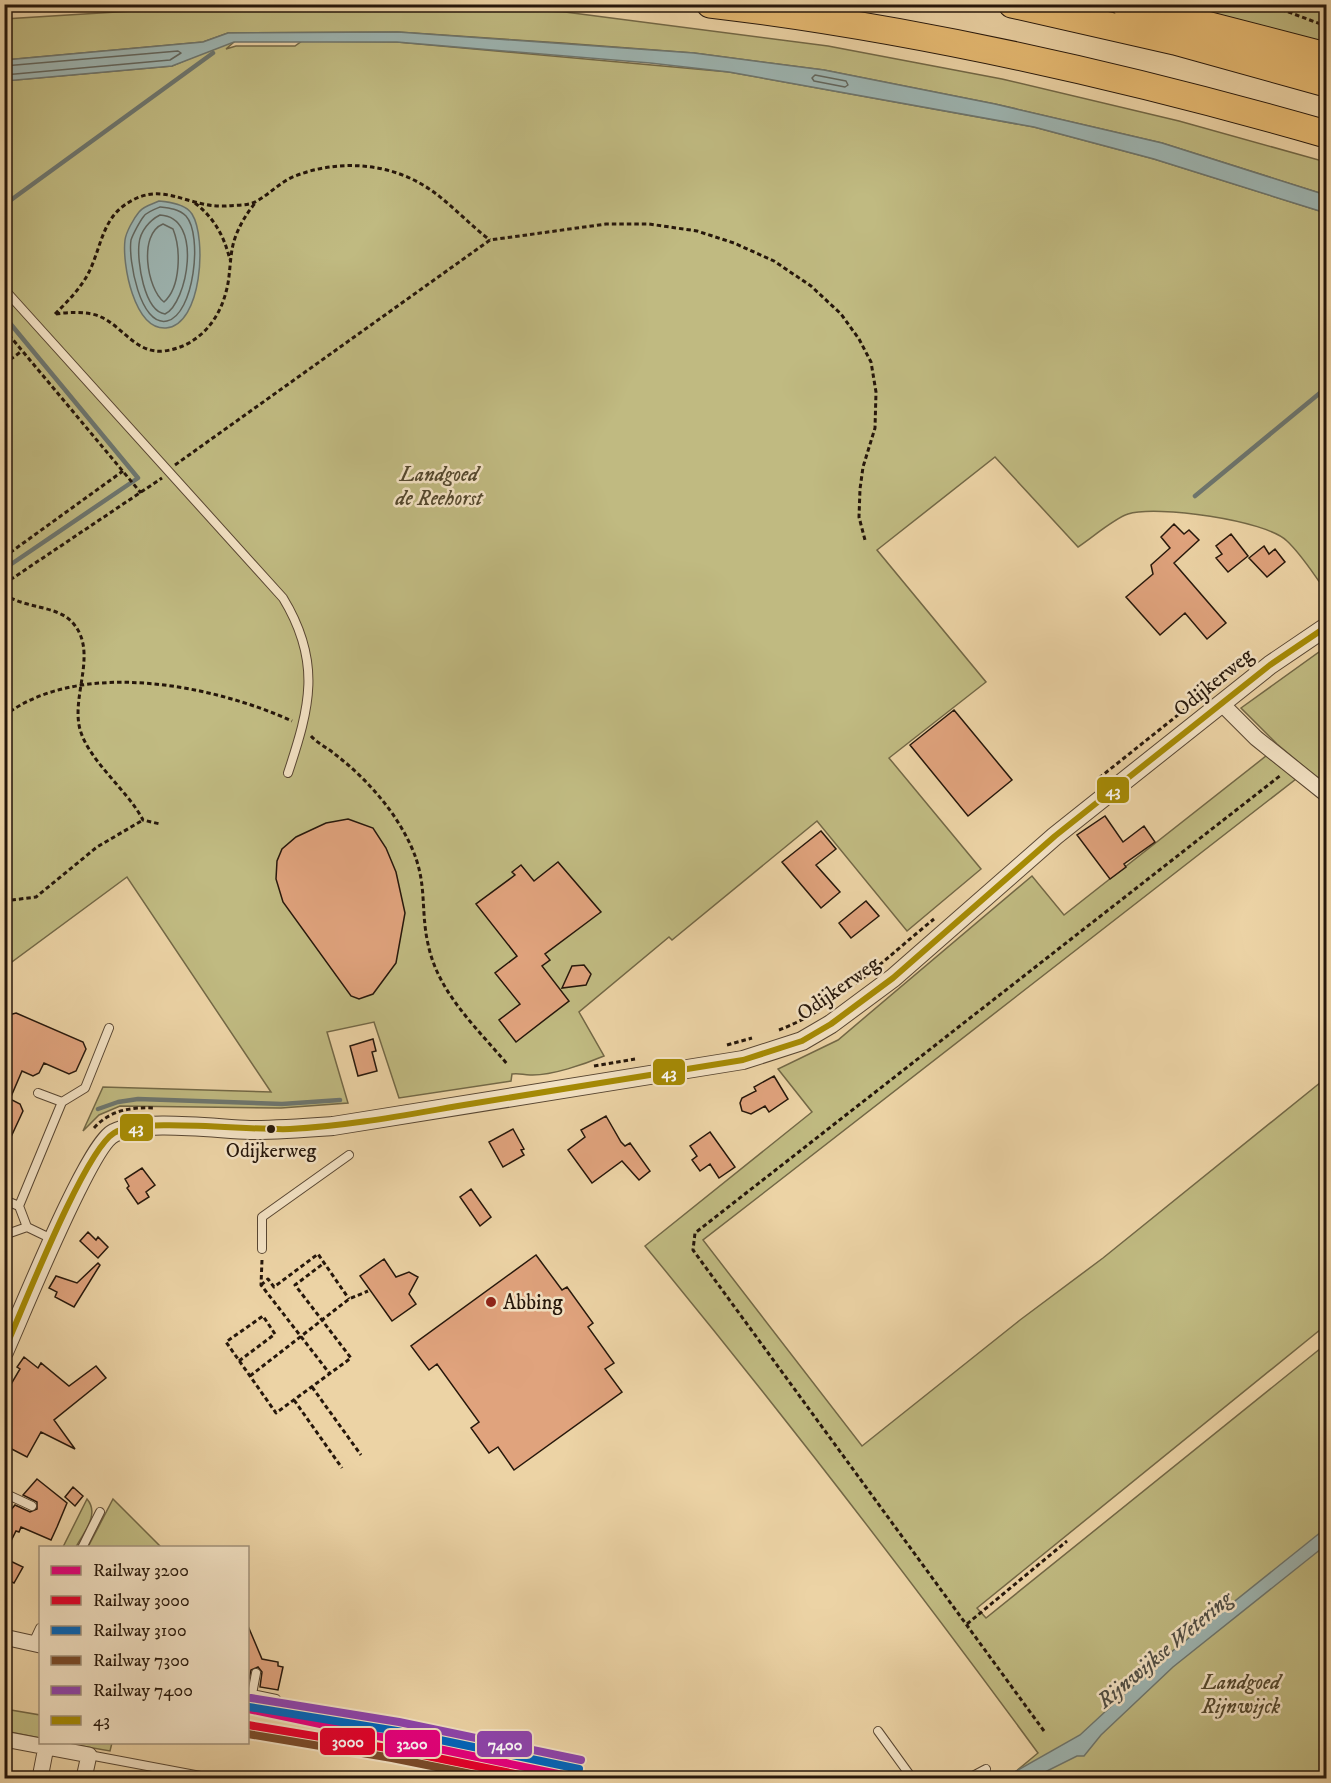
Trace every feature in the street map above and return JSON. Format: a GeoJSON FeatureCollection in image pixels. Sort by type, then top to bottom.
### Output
{"type":"FeatureCollection","features":[{"type":"Feature","properties":{"kind":"highway"},"geometry":{"type":"LineString","coordinates":[[710,4],[934,38],[1035,58],[1326,134]]}},
{"type":"Feature","properties":{"kind":"highway"},"geometry":{"type":"LineString","coordinates":[[1012,4],[1175,40],[1326,84]]}},
{"type":"Feature","properties":{"kind":"highway"},"geometry":{"type":"LineString","coordinates":[[1125,4],[1326,56]]}},
{"type":"Feature","properties":{"kind":"street","name":"Odijkerweg"},"geometry":{"type":"LineString","coordinates":[[4,1352],[54,1240],[102,1142],[112,1133],[135,1126],[267,1130],[333,1126],[742,1060],[802,1041],[831,1024],[893,978],[1216,697],[1270,665],[1326,627]]}},
{"type":"Feature","properties":{"kind":"street"},"geometry":{"type":"LineString","coordinates":[[1216,697],[1256,738],[1326,794]]}},
{"type":"Feature","properties":{"kind":"street"},"geometry":{"type":"LineString","coordinates":[[4,1637],[37,1644]]}},
{"type":"Feature","properties":{"kind":"street"},"geometry":{"type":"LineString","coordinates":[[4,1739],[89,1755],[84,1779]]}},
{"type":"Feature","properties":{"kind":"street"},"geometry":{"type":"LineString","coordinates":[[40,1779],[45,1747]]}},
{"type":"Feature","properties":{"kind":"lane"},"geometry":{"type":"LineString","coordinates":[[4,289],[283,598],[303,640],[307,659],[308,699],[303,727],[288,773]]}},
{"type":"Feature","properties":{"kind":"lane"},"geometry":{"type":"LineString","coordinates":[[54,1240],[27,1227],[19,1206],[62,1102],[85,1088],[109,1028]]}},
{"type":"Feature","properties":{"kind":"lane"},"geometry":{"type":"LineString","coordinates":[[38,1093],[62,1102]]}},
{"type":"Feature","properties":{"kind":"lane"},"geometry":{"type":"LineString","coordinates":[[262,1249],[262,1217],[350,1155]]}},
{"type":"Feature","properties":{"kind":"lane"},"geometry":{"type":"LineString","coordinates":[[4,1200],[19,1206]]}},
{"type":"Feature","properties":{"kind":"lane"},"geometry":{"type":"LineString","coordinates":[[5,1236],[27,1227]]}},
{"type":"Feature","properties":{"kind":"lane"},"geometry":{"type":"LineString","coordinates":[[4,1493],[32,1506]]}},
{"type":"Feature","properties":{"kind":"lane"},"geometry":{"type":"LineString","coordinates":[[83,1546],[100,1512]]}},
{"type":"Feature","properties":{"kind":"lane"},"geometry":{"type":"LineString","coordinates":[[256,1673],[250,1694],[276,1699]]}},
{"type":"Feature","properties":{"kind":"lane"},"geometry":{"type":"LineString","coordinates":[[878,1731],[912,1779]]}},
{"type":"Feature","properties":{"kind":"lane"},"geometry":{"type":"LineString","coordinates":[[89,1755],[211,1779]]}},
{"type":"Feature","properties":{"kind":"lane"},"geometry":{"type":"LineString","coordinates":[[969,1779],[986,1769]]}},
{"type":"Feature","properties":{"kind":"path"},"geometry":{"type":"LineString","coordinates":[[1267,4],[1326,26]]}},
{"type":"Feature","properties":{"kind":"path"},"geometry":{"type":"LineString","coordinates":[[257,201],[222,206],[195,203],[158,192],[138,196],[113,215],[89,272],[75,293],[55,314],[75,312],[101,317],[138,346],[157,352],[179,349],[196,339],[216,319],[227,291],[235,239],[245,216],[257,201],[282,181],[316,168],[351,165],[397,173],[423,185],[490,240]]}},
{"type":"Feature","properties":{"kind":"path"},"geometry":{"type":"LineString","coordinates":[[195,203],[218,227],[225,240],[230,262]]}},
{"type":"Feature","properties":{"kind":"path"},"geometry":{"type":"LineString","coordinates":[[4,584],[170,473],[176,463],[490,240],[606,224],[649,224],[697,231],[734,243],[774,261],[812,286],[841,314],[871,362],[876,392],[875,428],[863,467],[860,489],[859,517],[864,540]]}},
{"type":"Feature","properties":{"kind":"path"},"geometry":{"type":"LineString","coordinates":[[4,328],[141,493]]}},
{"type":"Feature","properties":{"kind":"path"},"geometry":{"type":"LineString","coordinates":[[4,364],[22,351]]}},
{"type":"Feature","properties":{"kind":"path"},"geometry":{"type":"LineString","coordinates":[[4,557],[123,471]]}},
{"type":"Feature","properties":{"kind":"path"},"geometry":{"type":"LineString","coordinates":[[4,594],[26,606],[52,610],[72,622],[82,638],[81,687],[78,705],[81,736],[143,820],[160,824]]}},
{"type":"Feature","properties":{"kind":"path"},"geometry":{"type":"LineString","coordinates":[[4,716],[38,696],[81,687],[138,683],[192,688],[246,702],[303,727],[315,741],[336,755],[369,786],[402,830],[420,869],[424,889],[427,943],[441,982],[454,1002],[508,1065]]}},
{"type":"Feature","properties":{"kind":"path","name":"Odijkerweg"},"geometry":{"type":"LineString","coordinates":[[1095,782],[1216,697]]}},
{"type":"Feature","properties":{"kind":"path"},"geometry":{"type":"LineString","coordinates":[[1044,1731],[693,1250],[695,1233],[1292,766]]}},
{"type":"Feature","properties":{"kind":"path"},"geometry":{"type":"LineString","coordinates":[[4,901],[36,897],[97,847],[143,820]]}},
{"type":"Feature","properties":{"kind":"path","name":"Odijkerweg"},"geometry":{"type":"LineString","coordinates":[[774,1031],[803,1018],[852,986],[935,917]]}},
{"type":"Feature","properties":{"kind":"path"},"geometry":{"type":"LineString","coordinates":[[718,1046],[759,1036]]}},
{"type":"Feature","properties":{"kind":"path"},"geometry":{"type":"LineString","coordinates":[[586,1070],[600,1064],[646,1058]]}},
{"type":"Feature","properties":{"kind":"path"},"geometry":{"type":"LineString","coordinates":[[90,1132],[108,1115],[141,1108],[162,1109]]}},
{"type":"Feature","properties":{"kind":"path"},"geometry":{"type":"LineString","coordinates":[[262,1249],[261,1285],[330,1374]]}},
{"type":"Feature","properties":{"kind":"path"},"geometry":{"type":"LineString","coordinates":[[261,1285],[268,1279],[274,1287],[318,1254],[349,1299]]}},
{"type":"Feature","properties":{"kind":"path"},"geometry":{"type":"LineString","coordinates":[[239,1361],[275,1334],[263,1316],[226,1342],[239,1361],[276,1413],[351,1358],[296,1285],[324,1263]]}},
{"type":"Feature","properties":{"kind":"path"},"geometry":{"type":"LineString","coordinates":[[250,1376],[349,1299],[368,1291]]}},
{"type":"Feature","properties":{"kind":"path"},"geometry":{"type":"LineString","coordinates":[[312,1387],[361,1455]]}},
{"type":"Feature","properties":{"kind":"path"},"geometry":{"type":"LineString","coordinates":[[294,1400],[342,1468]]}},
{"type":"Feature","properties":{"kind":"path"},"geometry":{"type":"LineString","coordinates":[[967,1624],[1067,1541]]}},
{"type":"Feature","properties":{"kind":"green space"},"geometry":{"type":"Polygon","coordinates":[[[229,5],[407,5],[565,12],[828,46],[1002,79],[1179,121],[1326,162],[1326,195],[1162,143],[995,104],[824,70],[694,53],[398,32],[228,33],[203,42],[5,60],[4,19],[229,5]]]}},
{"type":"Feature","properties":{"kind":"green space"},"geometry":{"type":"Polygon","coordinates":[[[1168,5],[1326,5],[1326,46],[1168,5]]]}},
{"type":"Feature","properties":{"kind":"green space","name":"Landgoed de Reehorst"},"geometry":{"type":"Polygon","coordinates":[[[302,41],[397,42],[729,72],[1034,127],[1154,159],[1326,213],[1326,591],[1303,559],[1287,541],[1275,533],[1210,516],[1162,511],[1128,514],[1109,524],[1078,547],[995,457],[877,550],[986,682],[889,758],[981,869],[907,931],[817,821],[672,940],[669,937],[579,1012],[604,1056],[558,1072],[538,1075],[512,1074],[511,1081],[399,1098],[374,1022],[327,1032],[348,1103],[281,1108],[120,1106],[99,1115],[83,1131],[103,1087],[271,1092],[127,877],[5,967],[4,81],[172,66],[229,42],[234,42],[226,49],[236,46],[295,46],[302,41]]]}},
{"type":"Feature","properties":{"kind":"green space"},"geometry":{"type":"Polygon","coordinates":[[[1326,647],[1326,785],[1277,744],[1241,708],[1326,647]]]}},
{"type":"Feature","properties":{"kind":"green space","name":"Landgoed Rijnwijck"},"geometry":{"type":"Polygon","coordinates":[[[1266,756],[1296,779],[703,1240],[862,1446],[1020,1320],[1103,1258],[1326,1078],[1326,1325],[977,1608],[986,1618],[1326,1344],[1326,1778],[1008,1778],[1038,1753],[845,1496],[645,1246],[812,1112],[778,1069],[838,1040],[1032,876],[1064,915],[1266,756]]]}},
{"type":"Feature","properties":{"kind":"green space"},"geometry":{"type":"Polygon","coordinates":[[[87,1499],[92,1511],[86,1529],[77,1546],[64,1546],[87,1499]]]}},
{"type":"Feature","properties":{"kind":"green space"},"geometry":{"type":"Polygon","coordinates":[[[113,1499],[160,1546],[89,1546],[113,1499]]]}},
{"type":"Feature","properties":{"kind":"green space"},"geometry":{"type":"Polygon","coordinates":[[[5,1709],[39,1715],[39,1738],[5,1731],[5,1709]]]}},
{"type":"Feature","properties":{"kind":"green space"},"geometry":{"type":"Polygon","coordinates":[[[70,1744],[112,1744],[110,1751],[70,1744]]]}},
{"type":"Feature","properties":{"kind":"water"},"geometry":{"type":"Polygon","coordinates":[[[398,32],[694,53],[824,70],[995,104],[1162,143],[1326,195],[1326,213],[1154,159],[1034,127],[729,72],[650,63],[397,42],[234,42],[172,66],[5,81],[5,60],[203,42],[228,33],[398,32]]]}},
{"type":"Feature","properties":{"kind":"water"},"geometry":{"type":"Polygon","coordinates":[[[159,201],[177,204],[192,214],[197,226],[200,260],[194,297],[187,312],[178,323],[166,328],[155,326],[138,307],[128,279],[125,251],[125,240],[130,225],[143,208],[159,201]]]}},
{"type":"Feature","properties":{"kind":"water"},"geometry":{"type":"Polygon","coordinates":[[[1326,1528],[1326,1545],[1173,1667],[1101,1735],[1084,1756],[1077,1756],[1033,1778],[1004,1778],[1080,1735],[1160,1661],[1326,1528]]]}},
{"type":"Feature","properties":{"kind":"building"},"geometry":{"type":"Polygon","coordinates":[[[1174,524],[1184,534],[1189,530],[1199,540],[1174,563],[1226,623],[1207,639],[1185,613],[1160,635],[1126,597],[1153,574],[1151,565],[1170,548],[1161,537],[1174,524]]]}},
{"type":"Feature","properties":{"kind":"building"},"geometry":{"type":"Polygon","coordinates":[[[1231,534],[1248,556],[1228,572],[1216,558],[1222,554],[1216,546],[1231,534]]]}},
{"type":"Feature","properties":{"kind":"building"},"geometry":{"type":"Polygon","coordinates":[[[1264,546],[1269,554],[1275,549],[1285,562],[1267,577],[1249,558],[1264,546]]]}},
{"type":"Feature","properties":{"kind":"building"},"geometry":{"type":"Polygon","coordinates":[[[954,710],[1012,780],[968,816],[910,745],[954,710]]]}},
{"type":"Feature","properties":{"kind":"building"},"geometry":{"type":"Polygon","coordinates":[[[1105,816],[1123,842],[1144,826],[1155,842],[1124,864],[1126,867],[1110,879],[1077,835],[1105,816]]]}},
{"type":"Feature","properties":{"kind":"building"},"geometry":{"type":"Polygon","coordinates":[[[348,819],[373,828],[386,848],[396,872],[405,913],[396,963],[373,994],[359,999],[351,996],[283,902],[276,879],[277,861],[282,849],[296,837],[326,823],[348,819]]]}},
{"type":"Feature","properties":{"kind":"building"},"geometry":{"type":"Polygon","coordinates":[[[821,831],[836,849],[816,865],[840,892],[821,908],[782,862],[821,831]]]}},
{"type":"Feature","properties":{"kind":"building"},"geometry":{"type":"Polygon","coordinates":[[[558,862],[601,912],[545,954],[550,960],[542,966],[569,1001],[516,1042],[499,1020],[520,1004],[495,973],[517,956],[476,904],[515,875],[512,872],[521,865],[534,881],[558,862]]]}},
{"type":"Feature","properties":{"kind":"building"},"geometry":{"type":"Polygon","coordinates":[[[866,901],[879,916],[851,938],[839,923],[866,901]]]}},
{"type":"Feature","properties":{"kind":"building"},"geometry":{"type":"Polygon","coordinates":[[[584,965],[591,974],[586,985],[562,988],[572,966],[584,965]]]}},
{"type":"Feature","properties":{"kind":"building"},"geometry":{"type":"Polygon","coordinates":[[[16,1013],[83,1042],[86,1049],[76,1071],[69,1074],[44,1063],[39,1073],[33,1076],[22,1071],[10,1099],[20,1104],[23,1111],[4,1152],[4,1026],[9,1015],[16,1013]]]}},
{"type":"Feature","properties":{"kind":"building"},"geometry":{"type":"Polygon","coordinates":[[[373,1039],[376,1051],[372,1052],[377,1071],[358,1076],[350,1046],[373,1039]]]}},
{"type":"Feature","properties":{"kind":"building"},"geometry":{"type":"Polygon","coordinates":[[[774,1076],[788,1099],[769,1112],[765,1106],[751,1114],[742,1111],[740,1103],[742,1098],[756,1091],[754,1087],[774,1076]]]}},
{"type":"Feature","properties":{"kind":"building"},"geometry":{"type":"Polygon","coordinates":[[[606,1116],[621,1142],[625,1146],[630,1143],[650,1171],[639,1180],[622,1161],[592,1183],[568,1150],[585,1137],[581,1130],[606,1116]]]}},
{"type":"Feature","properties":{"kind":"building"},"geometry":{"type":"Polygon","coordinates":[[[513,1129],[524,1149],[521,1150],[524,1155],[503,1167],[489,1142],[513,1129]]]}},
{"type":"Feature","properties":{"kind":"building"},"geometry":{"type":"Polygon","coordinates":[[[710,1132],[735,1167],[719,1178],[710,1164],[700,1171],[692,1160],[697,1156],[690,1146],[710,1132]]]}},
{"type":"Feature","properties":{"kind":"building"},"geometry":{"type":"Polygon","coordinates":[[[142,1168],[155,1185],[146,1192],[149,1197],[138,1204],[127,1188],[129,1186],[125,1179],[142,1168]]]}},
{"type":"Feature","properties":{"kind":"building"},"geometry":{"type":"Polygon","coordinates":[[[471,1189],[491,1217],[480,1226],[460,1197],[471,1189]]]}},
{"type":"Feature","properties":{"kind":"building"},"geometry":{"type":"Polygon","coordinates":[[[88,1232],[96,1240],[98,1237],[108,1247],[98,1258],[80,1241],[88,1232]]]}},
{"type":"Feature","properties":{"kind":"building"},"geometry":{"type":"Polygon","coordinates":[[[536,1255],[562,1290],[567,1287],[593,1323],[588,1327],[614,1363],[605,1369],[622,1392],[514,1470],[498,1447],[489,1453],[471,1428],[479,1422],[437,1364],[429,1370],[411,1346],[536,1255]]]}},
{"type":"Feature","properties":{"kind":"building"},"geometry":{"type":"Polygon","coordinates":[[[384,1259],[396,1277],[409,1272],[418,1277],[409,1294],[416,1304],[392,1321],[360,1276],[384,1259]]]}},
{"type":"Feature","properties":{"kind":"building"},"geometry":{"type":"Polygon","coordinates":[[[98,1263],[100,1265],[74,1307],[55,1297],[57,1292],[49,1288],[56,1276],[77,1283],[98,1263]]]}},
{"type":"Feature","properties":{"kind":"building"},"geometry":{"type":"Polygon","coordinates":[[[24,1357],[38,1368],[41,1363],[69,1386],[96,1366],[106,1378],[54,1420],[75,1449],[41,1432],[27,1457],[4,1445],[4,1396],[20,1369],[17,1367],[24,1357]]]}},
{"type":"Feature","properties":{"kind":"building"},"geometry":{"type":"Polygon","coordinates":[[[37,1479],[67,1503],[57,1527],[51,1540],[21,1527],[19,1532],[16,1531],[4,1555],[4,1518],[15,1505],[30,1512],[37,1509],[37,1502],[23,1495],[37,1479]]]}},
{"type":"Feature","properties":{"kind":"building"},"geometry":{"type":"Polygon","coordinates":[[[73,1487],[83,1496],[75,1506],[65,1497],[73,1487]]]}},
{"type":"Feature","properties":{"kind":"building"},"geometry":{"type":"Polygon","coordinates":[[[4,1558],[23,1567],[14,1583],[4,1578],[4,1558]]]}},
{"type":"Feature","properties":{"kind":"building"},"geometry":{"type":"Polygon","coordinates":[[[249,1628],[262,1659],[278,1662],[278,1666],[283,1667],[278,1690],[260,1687],[262,1672],[258,1667],[251,1670],[249,1679],[249,1628]]]}},
{"type":"Feature","properties":{"kind":"waterway"},"geometry":{"type":"LineString","coordinates":[[4,205],[213,53]]}},
{"type":"Feature","properties":{"kind":"waterway"},"geometry":{"type":"LineString","coordinates":[[4,316],[138,478],[4,569]]}},
{"type":"Feature","properties":{"kind":"waterway"},"geometry":{"type":"LineString","coordinates":[[1195,496],[1326,388]]}},
{"type":"Feature","properties":{"kind":"waterway"},"geometry":{"type":"LineString","coordinates":[[98,1109],[118,1102],[138,1099],[282,1104],[340,1100]]}},
{"type":"Feature","properties":{"kind":"rail line","name":"7400"},"geometry":{"type":"LineString","coordinates":[[251,1698],[399,1722],[581,1760]]}},
{"type":"Feature","properties":{"kind":"rail line","name":"3100"},"geometry":{"type":"LineString","coordinates":[[249,1707],[397,1731],[579,1769]]}},
{"type":"Feature","properties":{"kind":"rail line","name":"3200"},"geometry":{"type":"LineString","coordinates":[[249,1709],[577,1778]]}},
{"type":"Feature","properties":{"kind":"rail line","name":"3000"},"geometry":{"type":"LineString","coordinates":[[249,1725],[393,1749],[535,1778]]}},
{"type":"Feature","properties":{"kind":"rail line","name":"7300"},"geometry":{"type":"LineString","coordinates":[[249,1734],[392,1758],[491,1778]]}},
{"type":"Feature","properties":{"kind":"transit line","name":"43"},"geometry":{"type":"LineString","coordinates":[[4,1351],[71,1199],[101,1146],[114,1133],[127,1128],[147,1126],[290,1129],[358,1122],[743,1060],[802,1041],[831,1024],[893,978],[1055,836],[1270,665],[1326,627]]}},
{"type":"Feature","properties":{"kind":"place","name":"Odijkerweg"},"geometry":{"type":"Point","coordinates":[271,1129]}},
{"type":"Feature","properties":{"kind":"place","name":"Abbing"},"geometry":{"type":"Point","coordinates":[491,1302]}},
{"type":"Feature","properties":{"kind":"water label","name":"Rijnwijkse Wetering"},"geometry":{"type":"Point","coordinates":[1164,1649]}}]}
